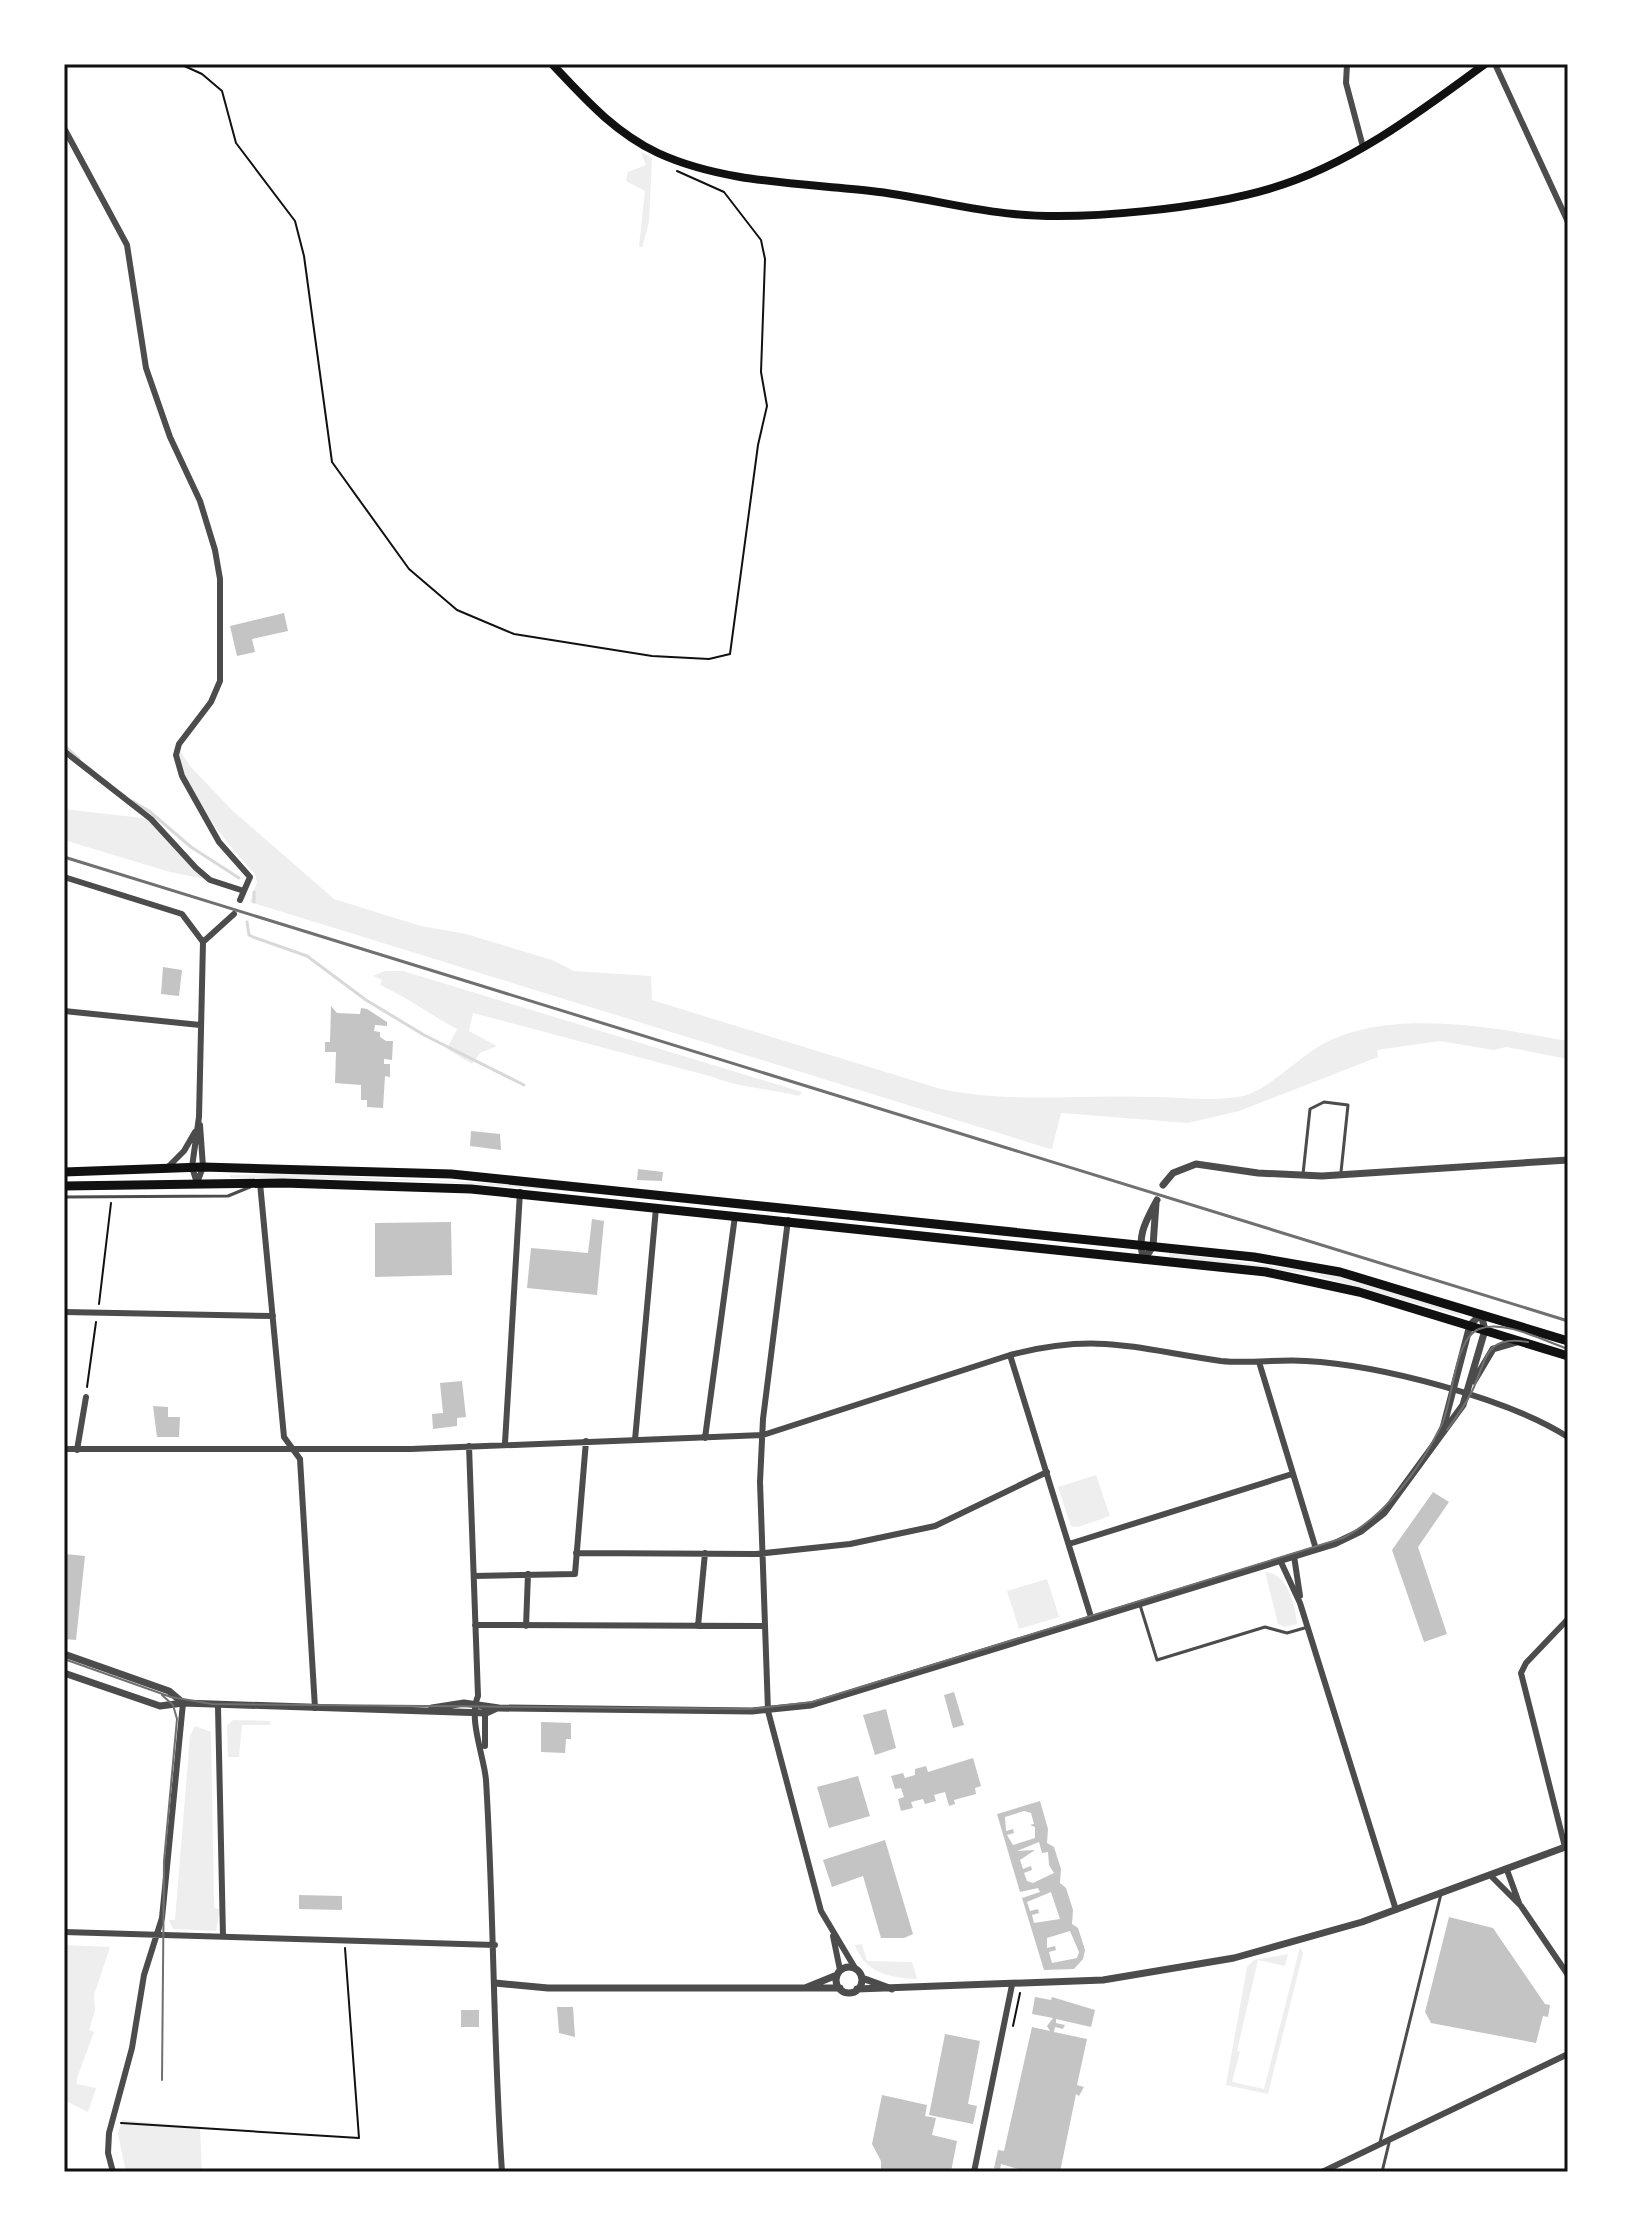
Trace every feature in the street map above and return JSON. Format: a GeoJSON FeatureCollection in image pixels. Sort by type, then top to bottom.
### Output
{"type":"FeatureCollection","features":[{"type":"Feature","properties":{"kind":"main road"},"geometry":{"type":"LineString","coordinates":[[552,64],[613,125],[648,148],[685,163],[737,176],[897,194],[1010,214],[1067,216],[1222,200],[1289,183],[1363,147],[1485,64]]}},
{"type":"Feature","properties":{"kind":"main road"},"geometry":{"type":"LineString","coordinates":[[64,1172],[198,1167],[442,1174],[1153,1246],[1314,1266],[1568,1341]]}},
{"type":"Feature","properties":{"kind":"main road"},"geometry":{"type":"LineString","coordinates":[[64,1186],[260,1183],[445,1187],[520,1192],[1144,1260],[1317,1281],[1568,1356]]}},
{"type":"Feature","properties":{"kind":"street"},"geometry":{"type":"LineString","coordinates":[[1347,64],[1346,83],[1363,147]]}},
{"type":"Feature","properties":{"kind":"street"},"geometry":{"type":"LineString","coordinates":[[1495,64],[1568,222]]}},
{"type":"Feature","properties":{"kind":"street"},"geometry":{"type":"LineString","coordinates":[[64,128],[127,245],[146,368],[170,437],[200,501],[215,550],[220,579],[223,659],[220,681],[211,702],[179,744],[176,755],[182,776],[219,842],[250,877],[240,900]]}},
{"type":"Feature","properties":{"kind":"street"},"geometry":{"type":"LineString","coordinates":[[64,751],[151,819],[210,880],[244,891]]}},
{"type":"Feature","properties":{"kind":"street"},"geometry":{"type":"LineString","coordinates":[[64,877],[182,914],[203,942],[197,1183]]}},
{"type":"Feature","properties":{"kind":"street"},"geometry":{"type":"LineString","coordinates":[[203,942],[234,914]]}},
{"type":"Feature","properties":{"kind":"street"},"geometry":{"type":"LineString","coordinates":[[64,1011],[200,1025]]}},
{"type":"Feature","properties":{"kind":"street"},"geometry":{"type":"LineString","coordinates":[[198,1167],[199,1117]]}},
{"type":"Feature","properties":{"kind":"street"},"geometry":{"type":"LineString","coordinates":[[166,1169],[184,1151],[197,1129]]}},
{"type":"Feature","properties":{"kind":"street"},"geometry":{"type":"LineString","coordinates":[[1163,1185],[1173,1173],[1196,1164],[1303,1176],[1568,1160]]}},
{"type":"Feature","properties":{"kind":"street"},"geometry":{"type":"LineString","coordinates":[[260,1183],[284,1437],[300,1459],[315,1708]]}},
{"type":"Feature","properties":{"kind":"street"},"geometry":{"type":"LineString","coordinates":[[505,1443],[520,1192]]}},
{"type":"Feature","properties":{"kind":"street"},"geometry":{"type":"LineString","coordinates":[[1157,1200],[1153,1246],[1144,1260],[1139,1245],[1142,1229],[1157,1200]]}},
{"type":"Feature","properties":{"kind":"street"},"geometry":{"type":"LineString","coordinates":[[635,1440],[656,1206]]}},
{"type":"Feature","properties":{"kind":"street"},"geometry":{"type":"LineString","coordinates":[[705,1438],[735,1215]]}},
{"type":"Feature","properties":{"kind":"street"},"geometry":{"type":"LineString","coordinates":[[788,1220],[763,1435],[760,1554],[768,1711],[821,1911],[862,1978],[894,1990]]}},
{"type":"Feature","properties":{"kind":"street"},"geometry":{"type":"LineString","coordinates":[[64,1312],[273,1316]]}},
{"type":"Feature","properties":{"kind":"street"},"geometry":{"type":"LineString","coordinates":[[1442,1432],[1470,1325],[1481,1314]]}},
{"type":"Feature","properties":{"kind":"street"},"geometry":{"type":"LineString","coordinates":[[432,1708],[479,1701],[499,1708],[768,1711],[825,1702],[1349,1538],[1377,1519],[1463,1405],[1485,1330],[1481,1314]]}},
{"type":"Feature","properties":{"kind":"street"},"geometry":{"type":"LineString","coordinates":[[64,1449],[293,1450],[763,1435],[1010,1355],[1049,1345],[1094,1342],[1129,1344],[1221,1361],[1307,1361],[1454,1389],[1568,1437]]}},
{"type":"Feature","properties":{"kind":"street"},"geometry":{"type":"LineString","coordinates":[[1467,1394],[1493,1349],[1504,1343],[1524,1343]]}},
{"type":"Feature","properties":{"kind":"street"},"geometry":{"type":"LineString","coordinates":[[1010,1355],[1091,1617]]}},
{"type":"Feature","properties":{"kind":"street"},"geometry":{"type":"LineString","coordinates":[[1259,1362],[1316,1549]]}},
{"type":"Feature","properties":{"kind":"street"},"geometry":{"type":"LineString","coordinates":[[77,1450],[86,1397]]}},
{"type":"Feature","properties":{"kind":"street"},"geometry":{"type":"LineString","coordinates":[[474,1576],[575,1574],[586,1441]]}},
{"type":"Feature","properties":{"kind":"street"},"geometry":{"type":"LineString","coordinates":[[469,1446],[479,1701],[476,1712],[484,1754]]}},
{"type":"Feature","properties":{"kind":"street"},"geometry":{"type":"LineString","coordinates":[[576,1553],[760,1554],[807,1551],[935,1526],[1047,1472]]}},
{"type":"Feature","properties":{"kind":"street"},"geometry":{"type":"LineString","coordinates":[[1069,1544],[1292,1474]]}},
{"type":"Feature","properties":{"kind":"street"},"geometry":{"type":"LineString","coordinates":[[698,1626],[705,1553]]}},
{"type":"Feature","properties":{"kind":"street"},"geometry":{"type":"LineString","coordinates":[[1294,1556],[1300,1603]]}},
{"type":"Feature","properties":{"kind":"street"},"geometry":{"type":"LineString","coordinates":[[1280,1560],[1308,1627],[1396,1910]]}},
{"type":"Feature","properties":{"kind":"street"},"geometry":{"type":"LineString","coordinates":[[526,1626],[528,1574]]}},
{"type":"Feature","properties":{"kind":"street"},"geometry":{"type":"LineString","coordinates":[[495,1983],[548,1988],[840,1988],[850,1993],[857,1989],[1103,1980],[1234,1958],[1396,1910],[1567,1847],[1521,1673],[1526,1663],[1568,1619]]}},
{"type":"Feature","properties":{"kind":"street"},"geometry":{"type":"LineString","coordinates":[[475,1625],[762,1626]]}},
{"type":"Feature","properties":{"kind":"street"},"geometry":{"type":"LineString","coordinates":[[64,1654],[169,1691],[183,1703]]}},
{"type":"Feature","properties":{"kind":"street"},"geometry":{"type":"LineString","coordinates":[[64,1673],[160,1706],[183,1703],[218,1707],[432,1708],[486,1713],[499,1708]]}},
{"type":"Feature","properties":{"kind":"street"},"geometry":{"type":"LineString","coordinates":[[479,1701],[486,1713],[484,1754],[495,1945],[502,2172]]}},
{"type":"Feature","properties":{"kind":"street"},"geometry":{"type":"LineString","coordinates":[[113,2172],[108,2153],[109,2133],[132,2048],[144,1975],[162,1918],[183,1703]]}},
{"type":"Feature","properties":{"kind":"street"},"geometry":{"type":"LineString","coordinates":[[218,1707],[223,1936]]}},
{"type":"Feature","properties":{"kind":"street"},"geometry":{"type":"LineString","coordinates":[[1507,1870],[1521,1906]]}},
{"type":"Feature","properties":{"kind":"street"},"geometry":{"type":"LineString","coordinates":[[1491,1876],[1521,1906],[1568,1975]]}},
{"type":"Feature","properties":{"kind":"street"},"geometry":{"type":"LineString","coordinates":[[64,1932],[495,1945]]}},
{"type":"Feature","properties":{"kind":"street"},"geometry":{"type":"LineString","coordinates":[[832,1933],[840,1988]]}},
{"type":"Feature","properties":{"kind":"street"},"geometry":{"type":"LineString","coordinates":[[803,1989],[855,1968]]}},
{"type":"Feature","properties":{"kind":"street"},"geometry":{"type":"LineString","coordinates":[[857,1989],[862,1978]]}},
{"type":"Feature","properties":{"kind":"street"},"geometry":{"type":"LineString","coordinates":[[974,2172],[1012,1985]]}},
{"type":"Feature","properties":{"kind":"street"},"geometry":{"type":"LineString","coordinates":[[1322,2172],[1568,2054]]}},
{"type":"Feature","properties":{"kind":"lane"},"geometry":{"type":"LineString","coordinates":[[1303,1176],[1310,1109],[1324,1102],[1348,1105],[1340,1175]]}},
{"type":"Feature","properties":{"kind":"lane"},"geometry":{"type":"LineString","coordinates":[[64,1197],[228,1196],[260,1183]]}},
{"type":"Feature","properties":{"kind":"lane"},"geometry":{"type":"LineString","coordinates":[[1139,1603],[1157,1660],[1265,1627],[1287,1633],[1308,1627]]}},
{"type":"Feature","properties":{"kind":"lane"},"geometry":{"type":"LineString","coordinates":[[1379,2144],[1441,1894]]}},
{"type":"Feature","properties":{"kind":"lane"},"geometry":{"type":"LineString","coordinates":[[1382,2172],[1389,2139]]}},
{"type":"Feature","properties":{"kind":"path"},"geometry":{"type":"LineString","coordinates":[[180,64],[202,74],[222,91],[236,143],[276,191],[295,221],[304,256],[332,462],[409,569],[457,610],[514,634],[652,656],[709,659],[730,654],[758,445],[766,420],[761,351],[765,259],[761,240],[751,223],[724,192],[668,167]]}},
{"type":"Feature","properties":{"kind":"path"},"geometry":{"type":"LineString","coordinates":[[86,1397],[111,1202]]}},
{"type":"Feature","properties":{"kind":"path"},"geometry":{"type":"LineString","coordinates":[[119,2123],[359,2138],[344,1941]]}},
{"type":"Feature","properties":{"kind":"shaded area"},"geometry":{"type":"Polygon","coordinates":[[[641,152],[652,158],[649,222],[642,248],[639,246],[645,191],[626,181],[628,172],[646,165],[641,152]]]}},
{"type":"Feature","properties":{"kind":"shaded area"},"geometry":{"type":"Polygon","coordinates":[[[179,749],[190,766],[233,811],[334,899],[421,926],[466,934],[552,960],[574,971],[651,976],[652,1000],[941,1089],[1021,1097],[1232,1098],[1252,1093],[1323,1044],[1350,1033],[1412,1023],[1477,1026],[1568,1041],[1568,1059],[1506,1047],[1493,1050],[1440,1041],[1377,1050],[1378,1057],[1239,1111],[1188,1123],[1061,1113],[1052,1149],[1047,1148],[250,902],[257,882],[255,874],[220,833],[196,798],[181,764],[179,749]]]}},
{"type":"Feature","properties":{"kind":"shaded area"},"geometry":{"type":"Polygon","coordinates":[[[64,809],[151,819],[210,880],[170,872],[64,840],[64,809]]]}},
{"type":"Feature","properties":{"kind":"shaded area"},"geometry":{"type":"Polygon","coordinates":[[[385,971],[403,971],[802,1092],[799,1096],[735,1084],[473,1013],[469,1031],[497,1046],[480,1053],[472,1064],[447,1049],[457,1029],[380,985],[382,980],[373,976],[385,971]]]}},
{"type":"Feature","properties":{"kind":"shaded area"},"geometry":{"type":"Polygon","coordinates":[[[296,1174],[526,1185],[667,1199],[431,1181],[230,1178],[230,1175],[296,1174]]]}},
{"type":"Feature","properties":{"kind":"shaded area"},"geometry":{"type":"Polygon","coordinates":[[[1169,1253],[1326,1273],[1456,1311],[1464,1317],[1311,1274],[1169,1257],[1169,1253]]]}},
{"type":"Feature","properties":{"kind":"shaded area"},"geometry":{"type":"Polygon","coordinates":[[[1096,1475],[1110,1516],[1078,1527],[1071,1526],[1058,1487],[1096,1475]]]}},
{"type":"Feature","properties":{"kind":"shaded area"},"geometry":{"type":"Polygon","coordinates":[[[1265,1572],[1273,1574],[1285,1584],[1297,1624],[1284,1627],[1278,1624],[1265,1572]]]}},
{"type":"Feature","properties":{"kind":"shaded area"},"geometry":{"type":"Polygon","coordinates":[[[1047,1579],[1059,1617],[1019,1629],[1007,1591],[1047,1579]]]}},
{"type":"Feature","properties":{"kind":"shaded area"},"geometry":{"type":"Polygon","coordinates":[[[233,1720],[270,1721],[270,1725],[242,1725],[239,1757],[228,1757],[227,1726],[233,1720]]]}},
{"type":"Feature","properties":{"kind":"shaded area"},"geometry":{"type":"Polygon","coordinates":[[[195,1726],[211,1732],[214,1908],[220,1909],[216,1931],[173,1929],[169,1920],[175,1920],[190,1736],[195,1726]]]}},
{"type":"Feature","properties":{"kind":"shaded area"},"geometry":{"type":"Polygon","coordinates":[[[862,1944],[867,1961],[912,1962],[917,1979],[888,1975],[872,1968],[855,1945],[862,1944]]]}},
{"type":"Feature","properties":{"kind":"shaded area"},"geometry":{"type":"Polygon","coordinates":[[[64,1945],[110,1947],[94,1995],[95,2011],[89,2030],[94,2032],[77,2078],[77,2084],[96,2088],[88,2112],[64,2100],[64,1945]]]}},
{"type":"Feature","properties":{"kind":"shaded area"},"geometry":{"type":"Polygon","coordinates":[[[1300,1947],[1303,1953],[1268,2094],[1226,2085],[1247,1967],[1254,1960],[1288,1954],[1285,1966],[1258,1960],[1237,2051],[1240,2052],[1232,2082],[1264,2089],[1300,1947]]]}},
{"type":"Feature","properties":{"kind":"shaded area"},"geometry":{"type":"Polygon","coordinates":[[[122,2120],[200,2127],[202,2172],[126,2172],[118,2134],[122,2120]]]}},
{"type":"Feature","properties":{"kind":"building"},"geometry":{"type":"Polygon","coordinates":[[[284,613],[288,631],[252,639],[255,652],[237,656],[230,626],[284,613]]]}},
{"type":"Feature","properties":{"kind":"building"},"geometry":{"type":"Polygon","coordinates":[[[163,967],[182,970],[179,996],[161,994],[163,967]]]}},
{"type":"Feature","properties":{"kind":"building"},"geometry":{"type":"Polygon","coordinates":[[[331,1006],[337,1013],[360,1014],[361,1008],[367,1009],[387,1022],[387,1026],[375,1025],[374,1031],[380,1032],[380,1037],[386,1041],[393,1041],[392,1060],[384,1059],[384,1064],[390,1064],[390,1077],[385,1076],[383,1108],[367,1107],[367,1100],[361,1100],[361,1085],[335,1083],[336,1052],[325,1052],[325,1042],[330,1042],[331,1006]]]}},
{"type":"Feature","properties":{"kind":"building"},"geometry":{"type":"Polygon","coordinates":[[[471,1131],[500,1134],[501,1150],[470,1146],[471,1131]]]}},
{"type":"Feature","properties":{"kind":"building"},"geometry":{"type":"Polygon","coordinates":[[[638,1169],[663,1172],[662,1181],[637,1180],[638,1169]]]}},
{"type":"Feature","properties":{"kind":"building"},"geometry":{"type":"Polygon","coordinates":[[[592,1219],[604,1221],[597,1295],[527,1288],[531,1248],[588,1253],[592,1219]]]}},
{"type":"Feature","properties":{"kind":"building"},"geometry":{"type":"Polygon","coordinates":[[[451,1222],[452,1275],[375,1277],[375,1223],[451,1222]]]}},
{"type":"Feature","properties":{"kind":"building"},"geometry":{"type":"Polygon","coordinates":[[[462,1381],[466,1417],[457,1418],[457,1426],[433,1429],[432,1414],[443,1413],[440,1383],[462,1381]]]}},
{"type":"Feature","properties":{"kind":"building"},"geometry":{"type":"Polygon","coordinates":[[[153,1406],[168,1407],[168,1417],[180,1417],[179,1437],[157,1437],[153,1406]]]}},
{"type":"Feature","properties":{"kind":"building"},"geometry":{"type":"Polygon","coordinates":[[[1433,1492],[1449,1502],[1418,1547],[1447,1634],[1424,1642],[1392,1550],[1433,1492]]]}},
{"type":"Feature","properties":{"kind":"building"},"geometry":{"type":"Polygon","coordinates":[[[65,1554],[85,1556],[76,1640],[64,1639],[65,1554]]]}},
{"type":"Feature","properties":{"kind":"building"},"geometry":{"type":"Polygon","coordinates":[[[954,1692],[964,1725],[953,1728],[944,1695],[954,1692]]]}},
{"type":"Feature","properties":{"kind":"building"},"geometry":{"type":"Polygon","coordinates":[[[886,1709],[896,1748],[875,1755],[863,1715],[886,1709]]]}},
{"type":"Feature","properties":{"kind":"building"},"geometry":{"type":"Polygon","coordinates":[[[541,1722],[571,1723],[571,1739],[566,1739],[565,1753],[541,1752],[541,1722]]]}},
{"type":"Feature","properties":{"kind":"building"},"geometry":{"type":"Polygon","coordinates":[[[973,1758],[981,1786],[975,1788],[976,1794],[954,1800],[955,1804],[949,1806],[945,1792],[934,1795],[936,1801],[925,1804],[923,1799],[911,1802],[913,1808],[901,1811],[898,1799],[904,1797],[901,1788],[895,1789],[891,1776],[903,1773],[905,1778],[915,1775],[915,1769],[926,1766],[928,1772],[973,1758]]]}},
{"type":"Feature","properties":{"kind":"building"},"geometry":{"type":"Polygon","coordinates":[[[858,1776],[870,1816],[829,1828],[817,1787],[858,1776]]]}},
{"type":"Feature","properties":{"kind":"building"},"geometry":{"type":"Polygon","coordinates":[[[1040,1801],[1048,1829],[1047,1843],[1054,1847],[1061,1869],[1060,1883],[1066,1888],[1073,1910],[1072,1924],[1078,1928],[1085,1950],[1083,1959],[1074,1969],[1044,1970],[1022,1898],[1040,1892],[1038,1888],[1020,1892],[997,1814],[1040,1801]],[[1024,1811],[1005,1817],[1006,1831],[1013,1829],[1014,1833],[1007,1835],[1013,1845],[1035,1838],[1035,1827],[1030,1825],[1034,1824],[1031,1813],[1024,1811]],[[1039,1842],[1017,1851],[1035,1850],[1020,1860],[1023,1869],[1031,1866],[1032,1870],[1024,1873],[1027,1881],[1033,1883],[1054,1873],[1049,1865],[1048,1852],[1042,1853],[1039,1842]],[[1051,1892],[1027,1902],[1030,1911],[1038,1909],[1039,1913],[1032,1915],[1034,1923],[1060,1919],[1051,1892]],[[1070,1931],[1047,1938],[1047,1948],[1055,1946],[1056,1950],[1049,1952],[1052,1963],[1077,1958],[1079,1952],[1070,1931]]]}},
{"type":"Feature","properties":{"kind":"building"},"geometry":{"type":"Polygon","coordinates":[[[885,1840],[913,1934],[904,1938],[881,1938],[863,1876],[832,1887],[823,1860],[885,1840]]]}},
{"type":"Feature","properties":{"kind":"building"},"geometry":{"type":"Polygon","coordinates":[[[299,1895],[342,1896],[342,1910],[299,1909],[299,1895]]]}},
{"type":"Feature","properties":{"kind":"building"},"geometry":{"type":"Polygon","coordinates":[[[1449,1917],[1493,1928],[1545,2004],[1550,2005],[1548,2017],[1543,2016],[1536,2043],[1431,2023],[1425,2012],[1449,1917]]]}},
{"type":"Feature","properties":{"kind":"building"},"geometry":{"type":"Polygon","coordinates":[[[1035,1997],[1051,2000],[1052,1997],[1095,2010],[1091,2027],[1056,2019],[1056,2023],[1065,2025],[1063,2029],[1055,2027],[1054,2032],[1087,2039],[1077,2085],[1084,2087],[1079,2096],[1076,2094],[1060,2172],[1028,2172],[1001,2164],[1000,2170],[994,2168],[998,2150],[1004,2151],[1032,2027],[1050,2031],[1047,2026],[1053,2018],[1032,2014],[1035,1997]]]}},
{"type":"Feature","properties":{"kind":"building"},"geometry":{"type":"Polygon","coordinates":[[[557,2007],[573,2007],[575,2037],[559,2033],[557,2007]]]}},
{"type":"Feature","properties":{"kind":"building"},"geometry":{"type":"Polygon","coordinates":[[[461,2010],[479,2010],[479,2027],[461,2027],[461,2010]]]}},
{"type":"Feature","properties":{"kind":"building"},"geometry":{"type":"Polygon","coordinates":[[[945,2034],[980,2041],[968,2104],[977,2106],[973,2124],[929,2115],[945,2034]]]}},
{"type":"Feature","properties":{"kind":"building"},"geometry":{"type":"Polygon","coordinates":[[[882,2095],[927,2105],[925,2116],[936,2118],[932,2135],[957,2141],[951,2172],[881,2172],[881,2161],[872,2144],[882,2095]]]}},
{"type":"Feature","properties":{"kind":"waterway"},"geometry":{"type":"LineString","coordinates":[[64,745],[79,759]]}},
{"type":"Feature","properties":{"kind":"waterway"},"geometry":{"type":"LineString","coordinates":[[132,801],[149,811],[191,847],[239,878]]}},
{"type":"Feature","properties":{"kind":"waterway"},"geometry":{"type":"LineString","coordinates":[[254,892],[254,902]]}},
{"type":"Feature","properties":{"kind":"waterway"},"geometry":{"type":"LineString","coordinates":[[247,922],[249,935],[307,956],[366,1000],[424,1035],[524,1085]]}},
{"type":"Feature","properties":{"kind":"tram line"},"geometry":{"type":"LineString","coordinates":[[64,1659],[171,1697],[212,1704],[751,1709],[812,1702],[1343,1538],[1359,1529],[1388,1504],[1424,1457],[1442,1424],[1459,1357],[1471,1335],[1479,1329],[1500,1327],[1524,1332],[1568,1349]]}},
{"type":"Feature","properties":{"kind":"tram line"},"geometry":{"type":"LineString","coordinates":[[1447,1430],[1474,1387],[1490,1351],[1504,1342],[1528,1342]]}},
{"type":"Feature","properties":{"kind":"tram line"},"geometry":{"type":"LineString","coordinates":[[162,1695],[173,1705],[177,1719],[164,1861],[162,2080]]}},
{"type":"Feature","properties":{"kind":"railway"},"geometry":{"type":"LineString","coordinates":[[64,857],[1568,1321]]}}]}
